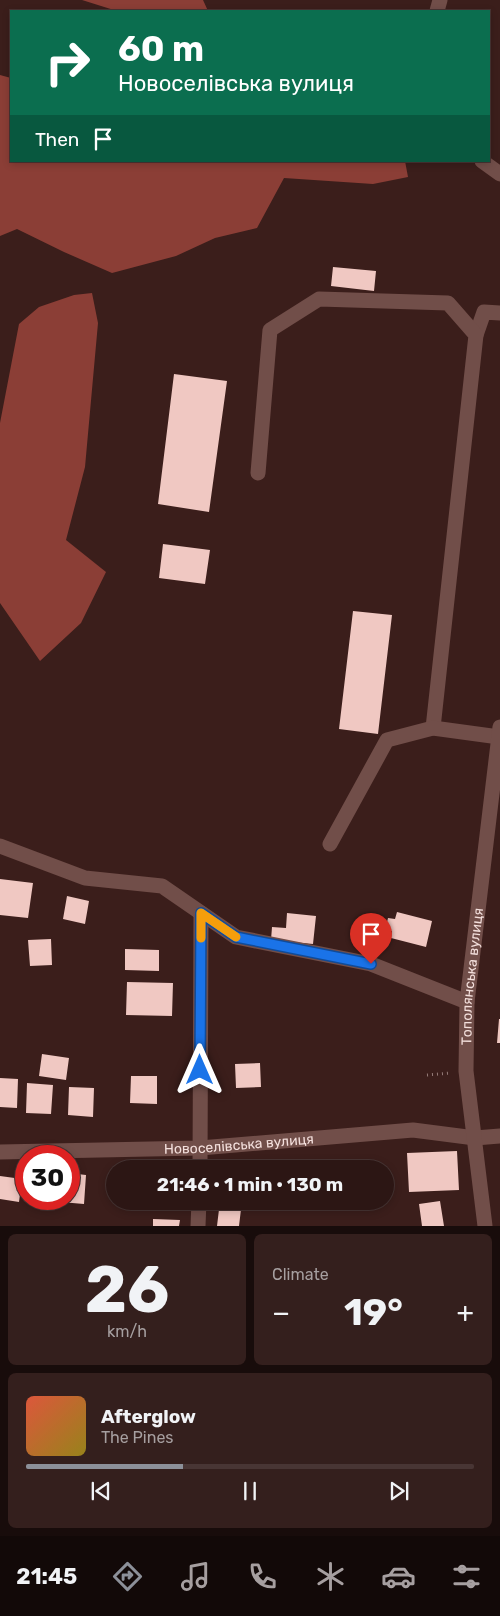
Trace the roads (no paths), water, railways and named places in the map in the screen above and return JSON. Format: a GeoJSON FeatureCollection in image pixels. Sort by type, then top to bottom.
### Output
{"type":"FeatureCollection","features":[{"type":"Feature","properties":{"kind":"street"},"geometry":{"type":"LineString","coordinates":[[483,162],[500,174]]}},
{"type":"Feature","properties":{"kind":"street"},"geometry":{"type":"LineString","coordinates":[[258,473],[270,330],[310,304],[319,299],[448,303],[476,335]]}},
{"type":"Feature","properties":{"kind":"street"},"geometry":{"type":"LineString","coordinates":[[433,728],[476,335],[484,312],[500,313]]}},
{"type":"Feature","properties":{"kind":"street"},"geometry":{"type":"LineString","coordinates":[[330,844],[387,740],[433,728],[499,732]]}},
{"type":"Feature","properties":{"kind":"street","name":"Тополянська вулиця"},"geometry":{"type":"LineString","coordinates":[[485,1226],[466,1071],[467,1002],[499,732]]}},
{"type":"Feature","properties":{"kind":"street"},"geometry":{"type":"LineString","coordinates":[[0,846],[85,878],[162,886],[236,937],[371,964],[467,1002]]}},
{"type":"Feature","properties":{"kind":"street"},"geometry":{"type":"LineString","coordinates":[[200,1160],[201,913]]}},
{"type":"Feature","properties":{"kind":"street","name":"Новоселівська вулиця"},"geometry":{"type":"LineString","coordinates":[[0,1152],[200,1148],[413,1130],[475,1138],[500,1136]]}},
{"type":"Feature","properties":{"kind":"street"},"geometry":{"type":"LineString","coordinates":[[198,1226],[199,1210]]}}]}
